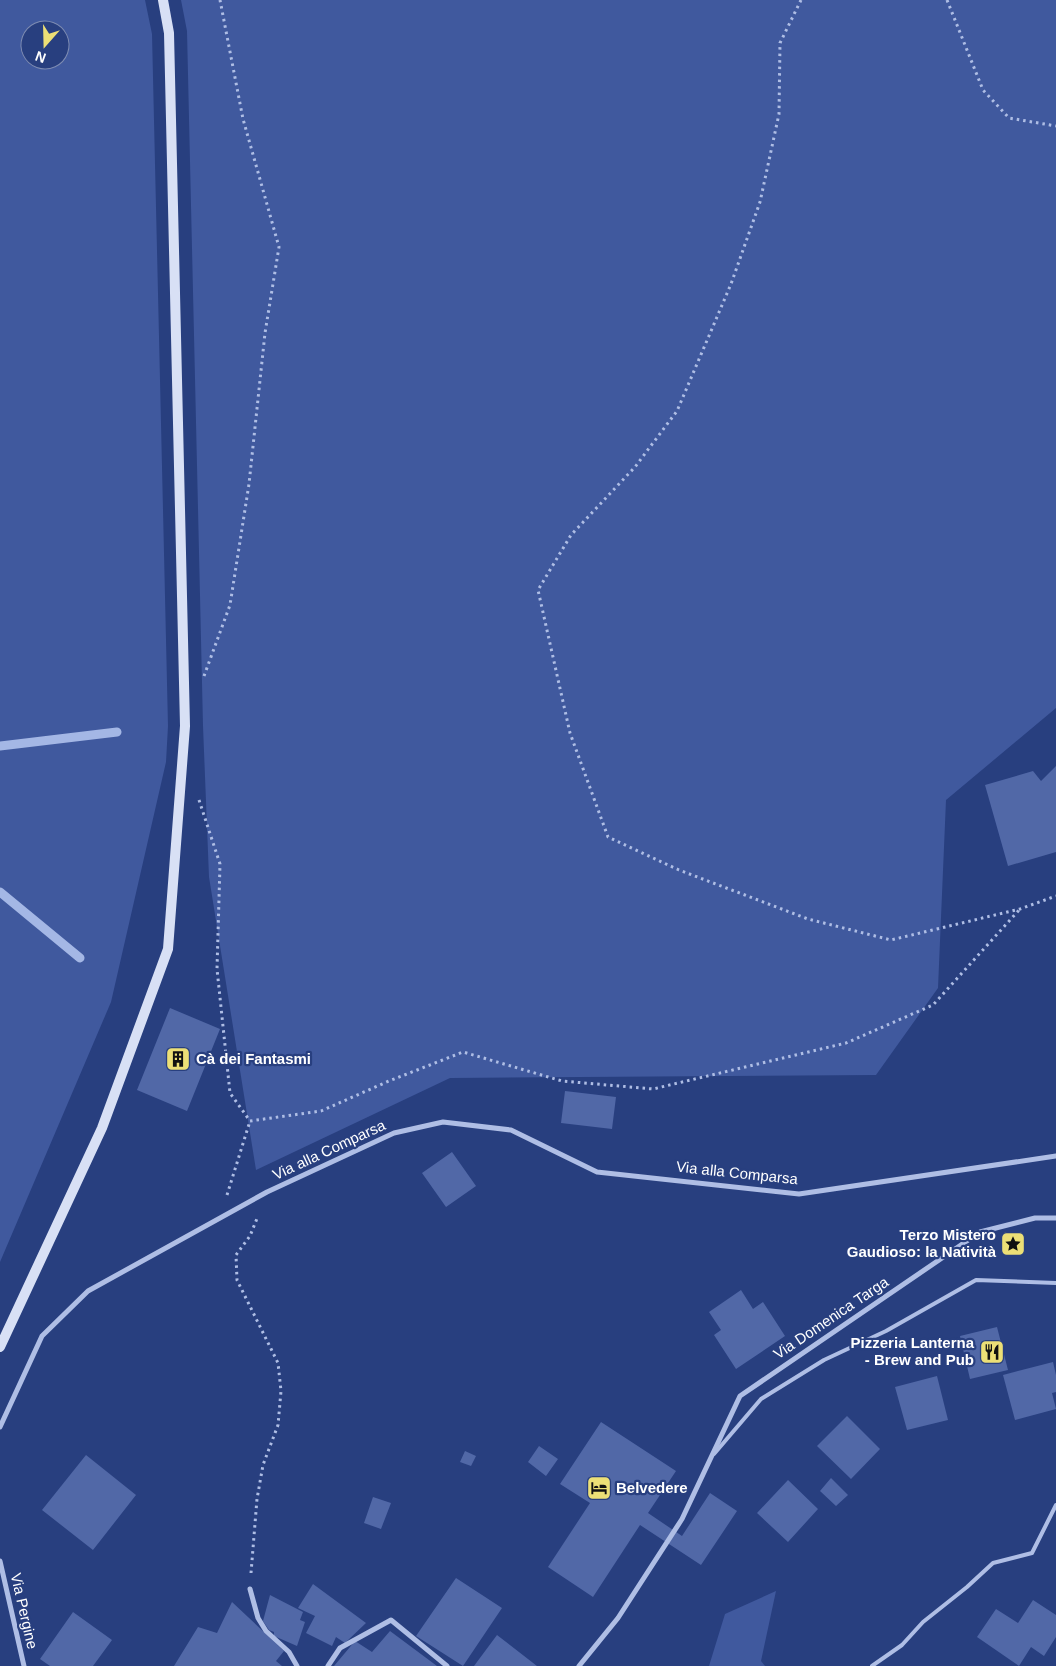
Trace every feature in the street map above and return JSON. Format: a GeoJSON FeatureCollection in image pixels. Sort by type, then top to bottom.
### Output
{"type":"FeatureCollection","features":[{"type":"Feature","properties":{"kind":"main road"},"geometry":{"type":"LineString","coordinates":[[0,1347],[102,1128],[168,949],[185,726],[169,33],[163,0]]}},
{"type":"Feature","properties":{"kind":"street","name":"Via alla Comparsa"},"geometry":{"type":"LineString","coordinates":[[0,1427],[42,1336],[88,1291],[267,1192],[394,1133],[443,1122],[511,1130],[597,1172],[799,1194],[1056,1156]]}},
{"type":"Feature","properties":{"kind":"street","name":"Via Domenica Targa"},"geometry":{"type":"LineString","coordinates":[[578,1666],[618,1618],[682,1519],[740,1396],[980,1232],[1035,1218],[1056,1218]]}},
{"type":"Feature","properties":{"kind":"street","name":"Via Pergine"},"geometry":{"type":"LineString","coordinates":[[0,1561],[24,1666]]}},
{"type":"Feature","properties":{"kind":"street"},"geometry":{"type":"LineString","coordinates":[[250,1589],[258,1618],[266,1631],[289,1652],[297,1666]]}},
{"type":"Feature","properties":{"kind":"street"},"geometry":{"type":"LineString","coordinates":[[328,1666],[340,1648],[392,1620],[447,1666]]}},
{"type":"Feature","properties":{"kind":"lane","name":"Via Domenica Targa"},"geometry":{"type":"LineString","coordinates":[[710,1459],[761,1399],[824,1360],[886,1332],[976,1280],[1056,1284]]}},
{"type":"Feature","properties":{"kind":"lane"},"geometry":{"type":"LineString","coordinates":[[872,1666],[902,1645],[923,1622],[967,1588],[993,1563],[1032,1553],[1056,1506]]}},
{"type":"Feature","properties":{"kind":"path"},"geometry":{"type":"LineString","coordinates":[[202,680],[230,606],[249,484],[265,333],[279,247],[243,119],[220,0]]}},
{"type":"Feature","properties":{"kind":"path"},"geometry":{"type":"LineString","coordinates":[[801,0],[780,43],[778,114],[760,202],[732,284],[677,411],[635,467],[571,535],[538,590],[570,733],[608,838],[679,870],[808,919],[891,940],[1020,909],[1056,896]]}},
{"type":"Feature","properties":{"kind":"path"},"geometry":{"type":"LineString","coordinates":[[947,0],[983,90],[1009,118],[1056,126]]}},
{"type":"Feature","properties":{"kind":"path"},"geometry":{"type":"LineString","coordinates":[[198,796],[220,864],[217,969],[230,1094],[250,1122]]}},
{"type":"Feature","properties":{"kind":"path"},"geometry":{"type":"LineString","coordinates":[[250,1122],[321,1111],[389,1081],[463,1052],[562,1081],[653,1089],[846,1043],[933,1005],[1020,909]]}},
{"type":"Feature","properties":{"kind":"path"},"geometry":{"type":"LineString","coordinates":[[219,1220],[250,1122]]}},
{"type":"Feature","properties":{"kind":"path"},"geometry":{"type":"LineString","coordinates":[[250,1589],[257,1499],[263,1465],[278,1425],[281,1391],[278,1363],[237,1280],[236,1254],[250,1236],[267,1192]]}},
{"type":"Feature","properties":{"kind":"shaded area"},"geometry":{"type":"Polygon","coordinates":[[[0,0],[145,0],[152,34],[168,726],[166,762],[111,1002],[0,1262],[0,0]]]}},
{"type":"Feature","properties":{"kind":"shaded area"},"geometry":{"type":"Polygon","coordinates":[[[181,0],[1056,0],[1056,708],[946,800],[938,988],[876,1075],[450,1078],[256,1170],[209,877],[203,726],[187,31],[181,0]]]}},
{"type":"Feature","properties":{"kind":"shaded area"},"geometry":{"type":"Polygon","coordinates":[[[776,1591],[761,1661],[765,1666],[709,1666],[725,1614],[776,1591]]]}},
{"type":"Feature","properties":{"kind":"building"},"geometry":{"type":"Polygon","coordinates":[[[1056,766],[1056,852],[1008,866],[985,785],[1033,771],[1041,781],[1056,766]]]}},
{"type":"Feature","properties":{"kind":"building","name":"Cà dei Fantasmi"},"geometry":{"type":"Polygon","coordinates":[[[170,1008],[220,1029],[187,1111],[137,1090],[170,1008]]]}},
{"type":"Feature","properties":{"kind":"building"},"geometry":{"type":"Polygon","coordinates":[[[565,1091],[616,1097],[612,1129],[561,1123],[565,1091]]]}},
{"type":"Feature","properties":{"kind":"building"},"geometry":{"type":"Polygon","coordinates":[[[452,1152],[476,1186],[446,1207],[422,1173],[452,1152]]]}},
{"type":"Feature","properties":{"kind":"building"},"geometry":{"type":"Polygon","coordinates":[[[741,1290],[753,1309],[763,1302],[785,1336],[736,1369],[714,1335],[721,1330],[709,1312],[741,1290]]]}},
{"type":"Feature","properties":{"kind":"building"},"geometry":{"type":"Polygon","coordinates":[[[997,1327],[1008,1370],[970,1379],[960,1336],[997,1327]]]}},
{"type":"Feature","properties":{"kind":"building"},"geometry":{"type":"Polygon","coordinates":[[[1053,1362],[1056,1375],[1056,1392],[1052,1393],[1056,1409],[1015,1420],[1003,1375],[1053,1362]]]}},
{"type":"Feature","properties":{"kind":"building"},"geometry":{"type":"Polygon","coordinates":[[[937,1376],[948,1420],[907,1430],[895,1387],[937,1376]]]}},
{"type":"Feature","properties":{"kind":"building"},"geometry":{"type":"Polygon","coordinates":[[[847,1416],[880,1449],[851,1479],[817,1446],[847,1416]]]}},
{"type":"Feature","properties":{"kind":"building"},"geometry":{"type":"Polygon","coordinates":[[[601,1422],[676,1471],[648,1513],[682,1536],[710,1493],[737,1511],[701,1565],[640,1525],[593,1597],[548,1567],[590,1503],[560,1484],[601,1422]]]}},
{"type":"Feature","properties":{"kind":"building"},"geometry":{"type":"Polygon","coordinates":[[[539,1446],[558,1459],[546,1476],[528,1462],[539,1446]]]}},
{"type":"Feature","properties":{"kind":"building"},"geometry":{"type":"Polygon","coordinates":[[[465,1451],[476,1456],[471,1466],[460,1462],[465,1451]]]}},
{"type":"Feature","properties":{"kind":"building"},"geometry":{"type":"Polygon","coordinates":[[[86,1455],[136,1495],[93,1550],[42,1510],[86,1455]]]}},
{"type":"Feature","properties":{"kind":"building"},"geometry":{"type":"Polygon","coordinates":[[[831,1478],[848,1495],[836,1506],[820,1491],[831,1478]]]}},
{"type":"Feature","properties":{"kind":"building"},"geometry":{"type":"Polygon","coordinates":[[[788,1480],[818,1509],[788,1542],[757,1513],[788,1480]]]}},
{"type":"Feature","properties":{"kind":"building"},"geometry":{"type":"Polygon","coordinates":[[[373,1497],[391,1503],[381,1529],[364,1523],[373,1497]]]}},
{"type":"Feature","properties":{"kind":"building"},"geometry":{"type":"Polygon","coordinates":[[[456,1578],[502,1608],[463,1666],[416,1636],[456,1578]]]}},
{"type":"Feature","properties":{"kind":"building"},"geometry":{"type":"Polygon","coordinates":[[[313,1584],[366,1623],[345,1643],[336,1637],[332,1646],[306,1633],[315,1616],[298,1608],[313,1584]]]}},
{"type":"Feature","properties":{"kind":"building"},"geometry":{"type":"Polygon","coordinates":[[[270,1595],[303,1612],[300,1620],[305,1622],[297,1646],[274,1636],[274,1632],[269,1630],[263,1621],[270,1595]]]}},
{"type":"Feature","properties":{"kind":"building"},"geometry":{"type":"Polygon","coordinates":[[[1033,1600],[1056,1615],[1056,1637],[1044,1656],[1031,1647],[1019,1666],[977,1637],[996,1609],[1018,1623],[1033,1600]]]}},
{"type":"Feature","properties":{"kind":"building"},"geometry":{"type":"Polygon","coordinates":[[[232,1602],[284,1651],[276,1661],[282,1666],[174,1666],[198,1627],[217,1633],[232,1602]]]}},
{"type":"Feature","properties":{"kind":"building"},"geometry":{"type":"Polygon","coordinates":[[[73,1612],[112,1640],[93,1666],[50,1666],[40,1659],[73,1612]]]}},
{"type":"Feature","properties":{"kind":"building"},"geometry":{"type":"Polygon","coordinates":[[[390,1631],[437,1666],[334,1666],[355,1641],[372,1652],[390,1631]]]}},
{"type":"Feature","properties":{"kind":"building"},"geometry":{"type":"Polygon","coordinates":[[[497,1635],[537,1666],[474,1666],[497,1635]]]}},
{"type":"Feature","properties":{"kind":"waterway"},"geometry":{"type":"LineString","coordinates":[[0,746],[117,732]]}},
{"type":"Feature","properties":{"kind":"waterway"},"geometry":{"type":"LineString","coordinates":[[0,892],[80,958]]}},
{"type":"Feature","properties":{"kind":"place","name":"Cà dei Fantasmi"},"geometry":{"type":"Point","coordinates":[178,1059]}},
{"type":"Feature","properties":{"kind":"place","name":"Terzo Mistero Gaudioso: la Natività"},"geometry":{"type":"Point","coordinates":[1013,1244]}},
{"type":"Feature","properties":{"kind":"place","name":"Pizzeria Lanterna - Brew and Pub"},"geometry":{"type":"Point","coordinates":[992,1352]}},
{"type":"Feature","properties":{"kind":"place","name":"Belvedere"},"geometry":{"type":"Point","coordinates":[599,1488]}}]}
